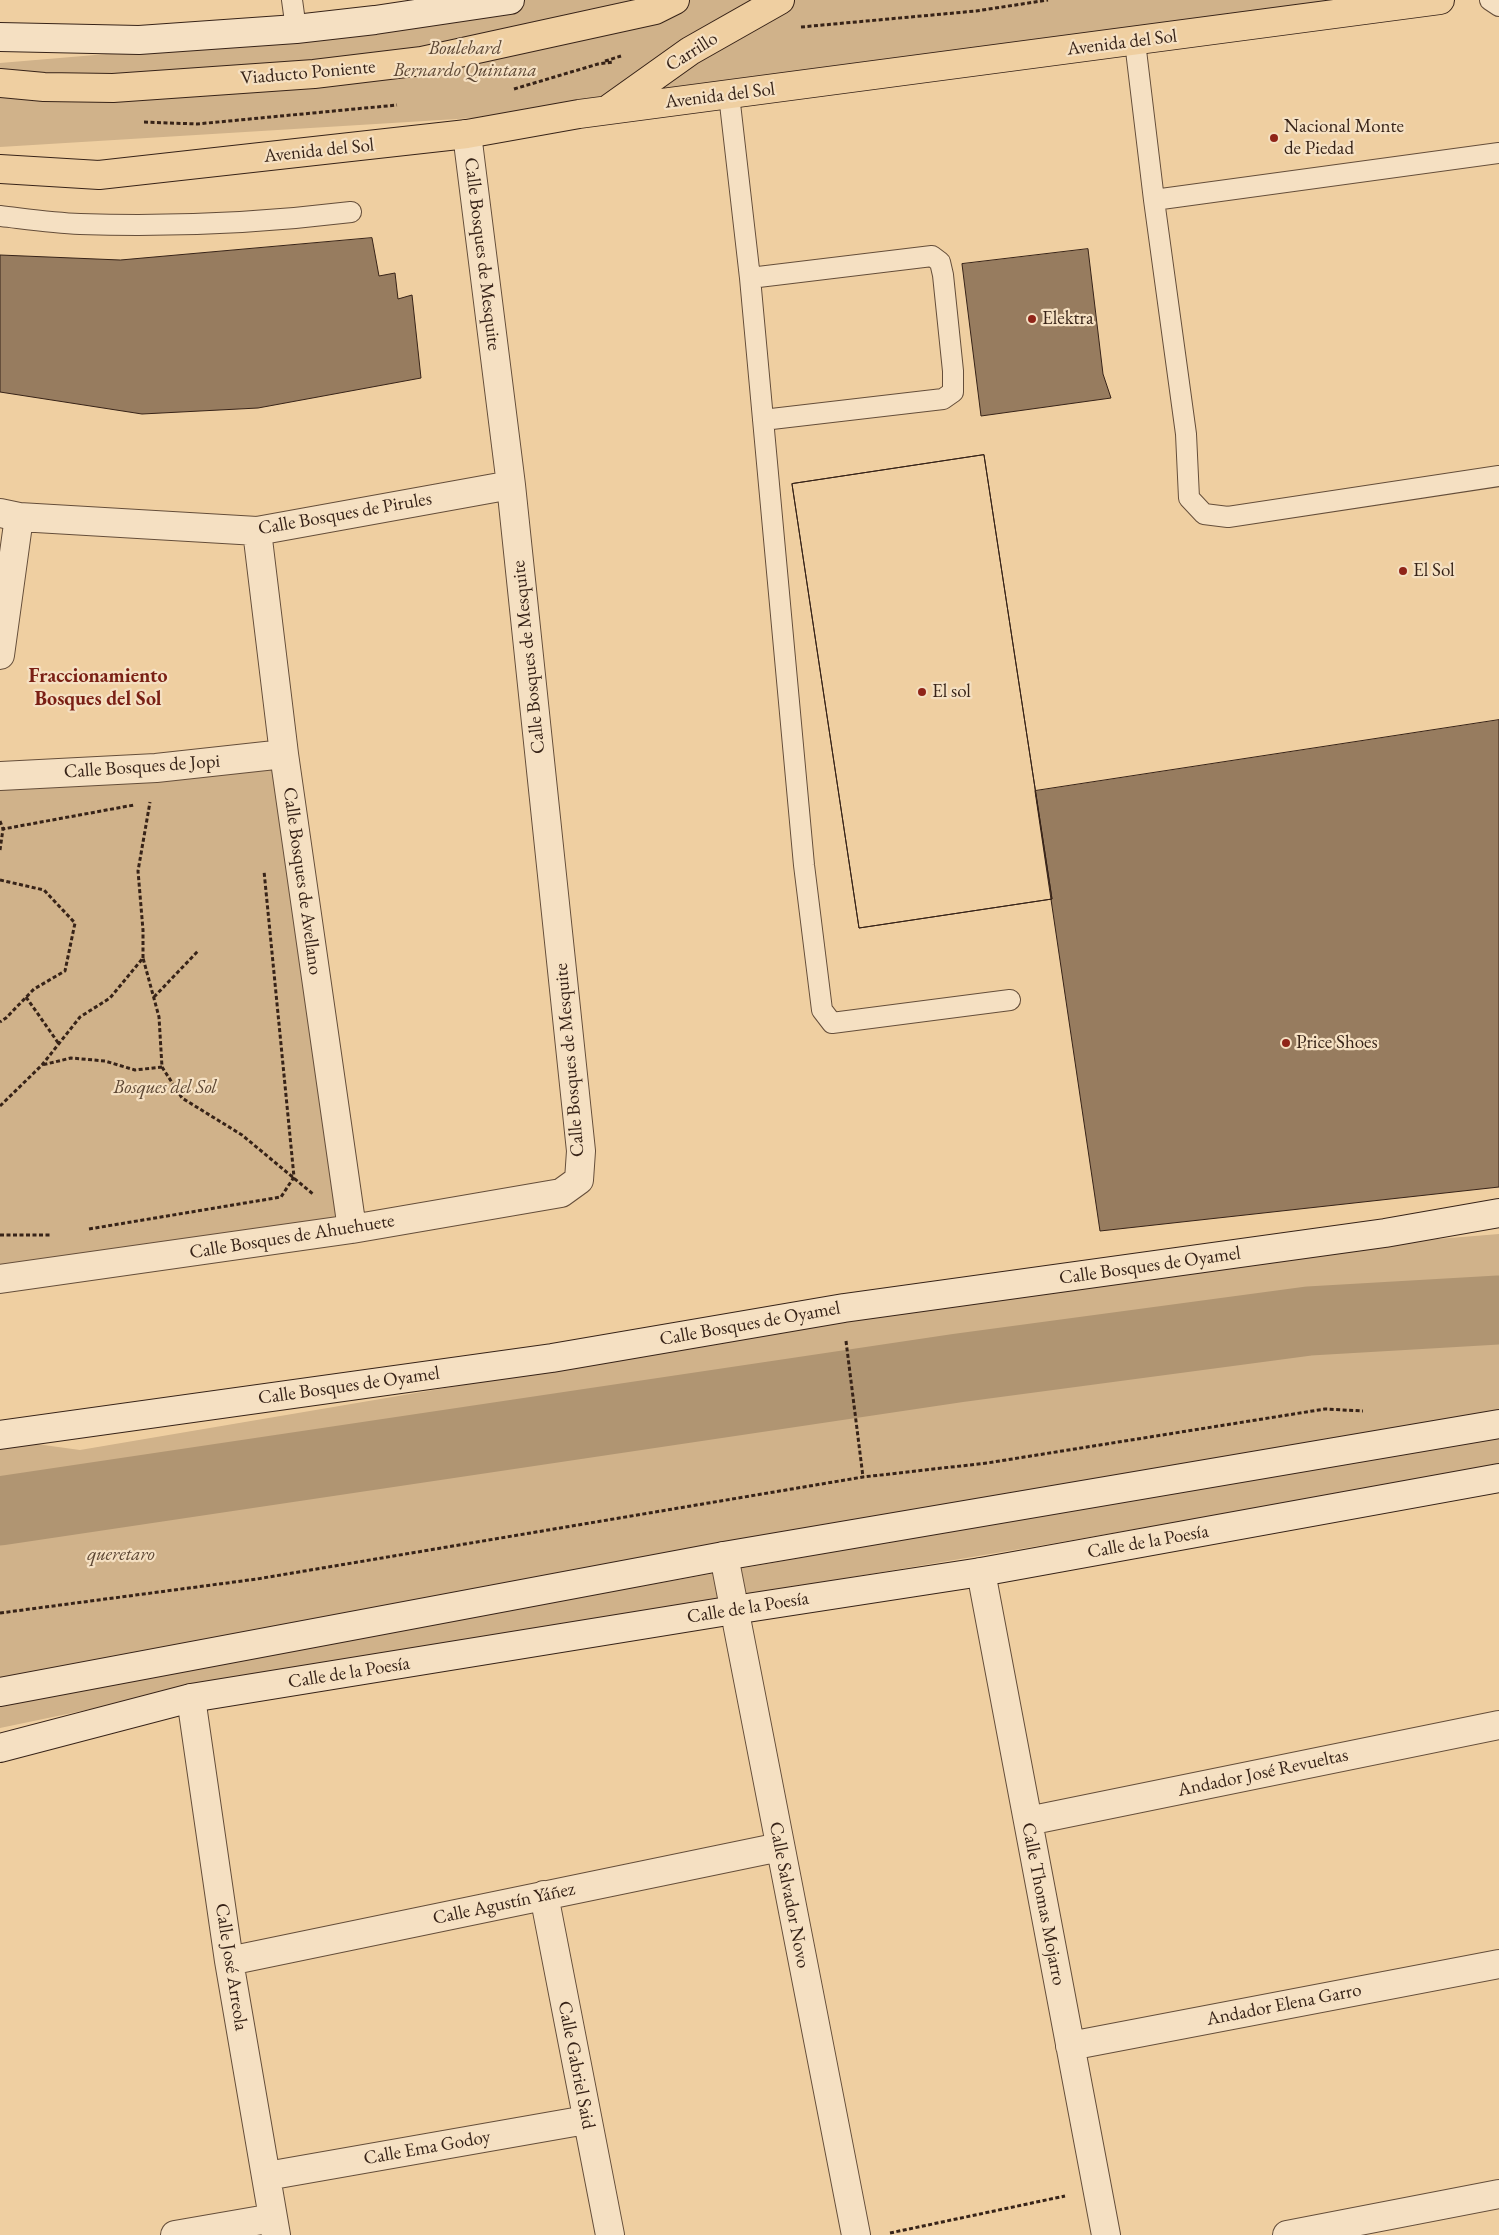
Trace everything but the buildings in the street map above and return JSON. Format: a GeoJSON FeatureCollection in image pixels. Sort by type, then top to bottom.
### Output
{"type":"FeatureCollection","features":[{"type":"Feature","properties":{"kind":"main road","name":"Viaducto Poniente"},"geometry":{"type":"LineString","coordinates":[[0,83],[44,87],[113,88],[314,74],[422,61],[655,10],[674,0]]}},
{"type":"Feature","properties":{"kind":"main road","name":"Carrillo"},"geometry":{"type":"LineString","coordinates":[[607,110],[690,51],[780,0]]}},
{"type":"Feature","properties":{"kind":"main road","name":"Avenida del Sol"},"geometry":{"type":"LineString","coordinates":[[0,169],[99,175],[467,134],[607,110],[1134,42],[1440,0]]}},
{"type":"Feature","properties":{"kind":"street"},"geometry":{"type":"LineString","coordinates":[[0,38],[139,40],[296,29],[375,20],[468,3],[510,0]]}},
{"type":"Feature","properties":{"kind":"street","name":"Calle Bosques de Mesquite"},"geometry":{"type":"LineString","coordinates":[[467,134],[510,485],[581,1151],[579,1180]]}},
{"type":"Feature","properties":{"kind":"street","name":"Calle Bosques de Pirules"},"geometry":{"type":"LineString","coordinates":[[9,515],[257,532],[510,485]]}},
{"type":"Feature","properties":{"kind":"street"},"geometry":{"type":"LineString","coordinates":[[0,655],[9,515]]}},
{"type":"Feature","properties":{"kind":"street","name":"Calle Bosques de Avellano"},"geometry":{"type":"LineString","coordinates":[[257,532],[284,754],[352,1229]]}},
{"type":"Feature","properties":{"kind":"street","name":"Calle Bosques de Jopi"},"geometry":{"type":"LineString","coordinates":[[0,776],[156,768],[284,754]]}},
{"type":"Feature","properties":{"kind":"street","name":"Calle Bosques de Ahuehuete"},"geometry":{"type":"LineString","coordinates":[[0,1279],[352,1229],[561,1193],[579,1180]]}},
{"type":"Feature","properties":{"kind":"street","name":"Calle Bosques de Oyamel"},"geometry":{"type":"LineString","coordinates":[[0,1435],[552,1358],[844,1308],[1385,1233],[1499,1213]]}},
{"type":"Feature","properties":{"kind":"street"},"geometry":{"type":"LineString","coordinates":[[0,1692],[724,1556],[1499,1424]]}},
{"type":"Feature","properties":{"kind":"street","name":"Calle de la Poesía"},"geometry":{"type":"LineString","coordinates":[[0,1748],[191,1698],[981,1572],[1499,1478]]}},
{"type":"Feature","properties":{"kind":"street","name":"Calle Salvador Novo"},"geometry":{"type":"LineString","coordinates":[[724,1556],[856,2235]]}},
{"type":"Feature","properties":{"kind":"street","name":"Calle Thomas Mojarro"},"geometry":{"type":"LineString","coordinates":[[981,1572],[1106,2235]]}},
{"type":"Feature","properties":{"kind":"street","name":"Calle José Arreola"},"geometry":{"type":"LineString","coordinates":[[191,1698],[229,1961],[275,2227]]}},
{"type":"Feature","properties":{"kind":"street","name":"Andador José Revueltas"},"geometry":{"type":"LineString","coordinates":[[1028,1821],[1499,1725]]}},
{"type":"Feature","properties":{"kind":"street","name":"Calle Agustín Yáñez"},"geometry":{"type":"LineString","coordinates":[[229,1961],[780,1846]]}},
{"type":"Feature","properties":{"kind":"street","name":"Calle Gabriel Said"},"geometry":{"type":"LineString","coordinates":[[544,1895],[586,2120],[610,2235]]}},
{"type":"Feature","properties":{"kind":"street","name":"Andador Elena Garro"},"geometry":{"type":"LineString","coordinates":[[1070,2046],[1499,1964]]}},
{"type":"Feature","properties":{"kind":"street","name":"Calle Ema Godoy"},"geometry":{"type":"LineString","coordinates":[[267,2176],[586,2120]]}},
{"type":"Feature","properties":{"kind":"street"},"geometry":{"type":"LineString","coordinates":[[1287,2235],[1499,2194]]}},
{"type":"Feature","properties":{"kind":"street"},"geometry":{"type":"LineString","coordinates":[[175,2235],[275,2227]]}},
{"type":"Feature","properties":{"kind":"lane"},"geometry":{"type":"LineString","coordinates":[[292,0],[296,29]]}},
{"type":"Feature","properties":{"kind":"lane"},"geometry":{"type":"LineString","coordinates":[[1490,0],[1499,6]]}},
{"type":"Feature","properties":{"kind":"lane"},"geometry":{"type":"LineString","coordinates":[[1134,42],[1186,434],[1189,498],[1204,514],[1228,517],[1499,476]]}},
{"type":"Feature","properties":{"kind":"lane"},"geometry":{"type":"LineString","coordinates":[[729,95],[750,278],[804,865],[822,1010],[832,1023],[1010,1000]]}},
{"type":"Feature","properties":{"kind":"lane"},"geometry":{"type":"LineString","coordinates":[[1154,200],[1499,153]]}},
{"type":"Feature","properties":{"kind":"lane"},"geometry":{"type":"LineString","coordinates":[[0,216],[78,224],[223,224],[290,220],[351,212]]}},
{"type":"Feature","properties":{"kind":"lane"},"geometry":{"type":"LineString","coordinates":[[750,278],[932,256],[940,262],[943,275],[953,371],[953,392],[944,399],[763,420]]}},
{"type":"Feature","properties":{"kind":"path"},"geometry":{"type":"LineString","coordinates":[[156,768],[138,871],[143,930],[143,958],[159,1017],[162,1068],[182,1098],[242,1135],[294,1177],[352,1229]]}},
{"type":"Feature","properties":{"kind":"path"},"geometry":{"type":"LineString","coordinates":[[3,829],[159,801]]}},
{"type":"Feature","properties":{"kind":"path"},"geometry":{"type":"LineString","coordinates":[[0,821],[3,829],[0,850]]}},
{"type":"Feature","properties":{"kind":"path"},"geometry":{"type":"LineString","coordinates":[[85,1230],[281,1197],[294,1177],[263,862]]}},
{"type":"Feature","properties":{"kind":"path"},"geometry":{"type":"LineString","coordinates":[[0,880],[44,890],[75,923],[65,971],[34,989],[0,1022]]}},
{"type":"Feature","properties":{"kind":"path"},"geometry":{"type":"LineString","coordinates":[[154,998],[198,951]]}},
{"type":"Feature","properties":{"kind":"path"},"geometry":{"type":"LineString","coordinates":[[0,1106],[42,1065],[80,1017],[110,998],[143,958]]}},
{"type":"Feature","properties":{"kind":"path"},"geometry":{"type":"LineString","coordinates":[[26,997],[59,1044]]}},
{"type":"Feature","properties":{"kind":"path"},"geometry":{"type":"LineString","coordinates":[[42,1065],[71,1058],[105,1061],[135,1070],[162,1068]]}},
{"type":"Feature","properties":{"kind":"path"},"geometry":{"type":"LineString","coordinates":[[0,1234],[56,1236]]}},
{"type":"Feature","properties":{"kind":"path"},"geometry":{"type":"LineString","coordinates":[[847,1358],[863,1477]]}},
{"type":"Feature","properties":{"kind":"path"},"geometry":{"type":"LineString","coordinates":[[0,1613],[257,1579],[863,1477],[987,1463],[1325,1409],[1364,1411]]}},
{"type":"Feature","properties":{"kind":"path"},"geometry":{"type":"LineString","coordinates":[[880,2235],[1098,2190]]}},
{"type":"Feature","properties":{"kind":"green space","name":"Boulebard Bernardo Quintana"},"geometry":{"type":"Polygon","coordinates":[[[459,0],[1383,0],[588,111],[0,147],[0,63],[250,42],[459,0]]]}},
{"type":"Feature","properties":{"kind":"green space","name":"Bosques del Sol"},"geometry":{"type":"Polygon","coordinates":[[[284,754],[352,1229],[0,1279],[0,776],[284,754]]]}},
{"type":"Feature","properties":{"kind":"green space","name":"queretaro"},"geometry":{"type":"Polygon","coordinates":[[[1499,1234],[1499,1425],[0,1690],[0,1439],[80,1450],[1217,1257],[1499,1234]]]}},
{"type":"Feature","properties":{"kind":"green space"},"geometry":{"type":"Polygon","coordinates":[[[1499,1433],[1499,1466],[1038,1546],[211,1684],[0,1728],[0,1701],[1499,1433]]]}},
{"type":"Feature","properties":{"kind":"waterway"},"geometry":{"type":"LineString","coordinates":[[0,1511],[958,1368],[1309,1321],[1499,1310]]}},
{"type":"Feature","properties":{"kind":"place","name":"Nacional Monte de Piedad"},"geometry":{"type":"Point","coordinates":[1274,138]}},
{"type":"Feature","properties":{"kind":"place","name":"Elektra"},"geometry":{"type":"Point","coordinates":[1032,319]}},
{"type":"Feature","properties":{"kind":"place","name":"El Sol"},"geometry":{"type":"Point","coordinates":[1403,571]}},
{"type":"Feature","properties":{"kind":"place","name":"El sol"},"geometry":{"type":"Point","coordinates":[922,692]}},
{"type":"Feature","properties":{"kind":"place","name":"Price Shoes"},"geometry":{"type":"Point","coordinates":[1286,1043]}},
{"type":"Feature","properties":{"kind":"district","name":"Fraccionamiento Bosques del Sol"},"geometry":{"type":"Point","coordinates":[98,688]}}]}
